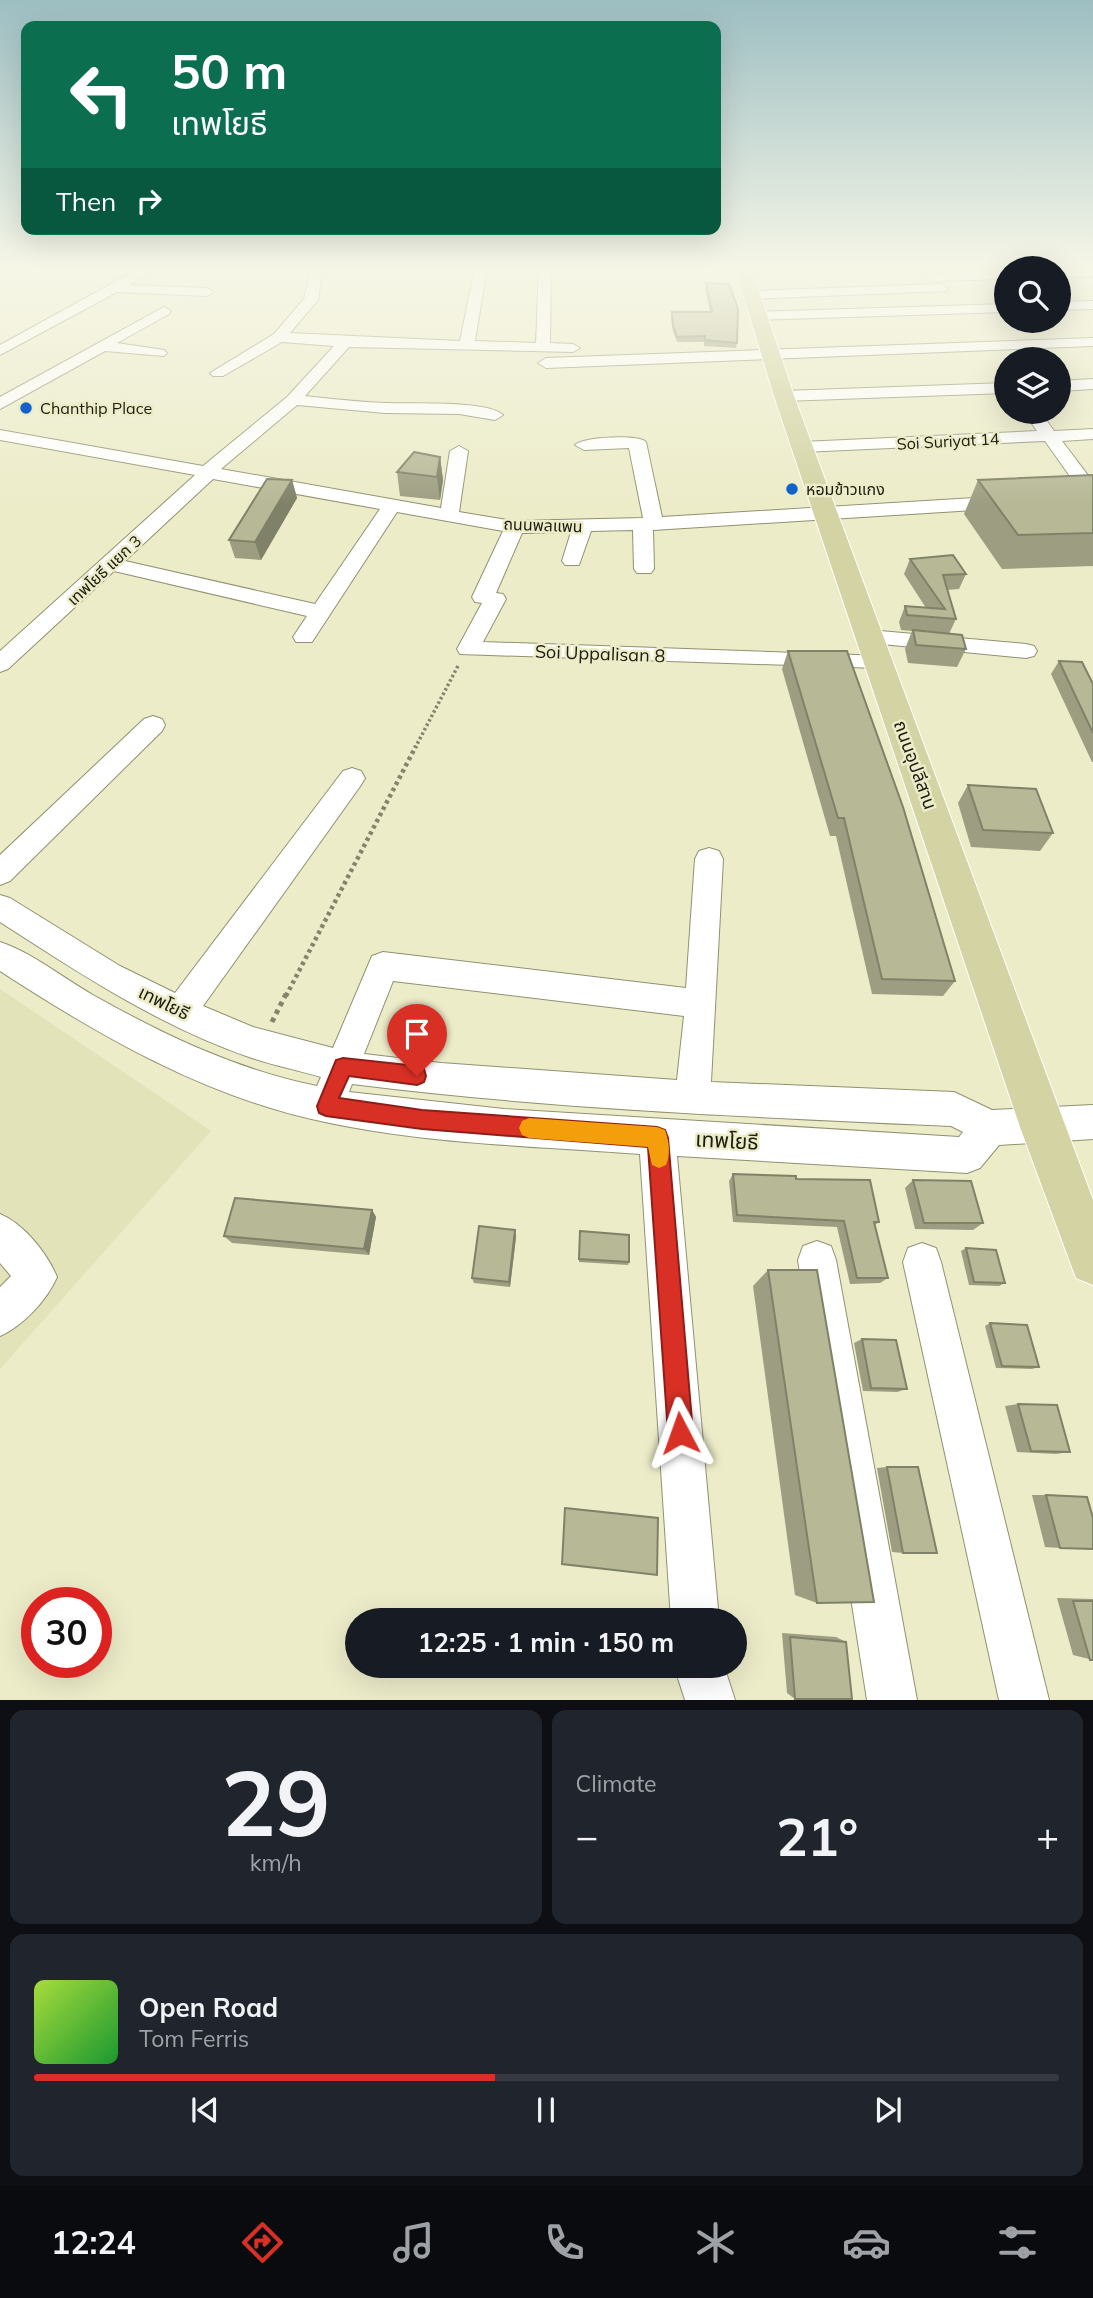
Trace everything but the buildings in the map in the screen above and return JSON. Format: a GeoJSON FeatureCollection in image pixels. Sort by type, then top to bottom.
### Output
{"type":"FeatureCollection","features":[{"type":"Feature","properties":{"kind":"main road","name":"ถนนอุปลีสาน"},"geometry":{"type":"LineString","coordinates":[[767,346],[1042,1127],[1093,1261]]}},
{"type":"Feature","properties":{"kind":"street"},"geometry":{"type":"LineString","coordinates":[[0,404],[101,346]]}},
{"type":"Feature","properties":{"kind":"street"},"geometry":{"type":"LineString","coordinates":[[105,346],[159,353]]}},
{"type":"Feature","properties":{"kind":"street"},"geometry":{"type":"LineString","coordinates":[[218,373],[263,346]]}},
{"type":"Feature","properties":{"kind":"street","name":"เทพโยธี แยก 3"},"geometry":{"type":"LineString","coordinates":[[0,663],[112,564],[206,474],[293,400],[341,346]]}},
{"type":"Feature","properties":{"kind":"street"},"geometry":{"type":"LineString","coordinates":[[518,346],[575,348],[582,362]]}},
{"type":"Feature","properties":{"kind":"street"},"geometry":{"type":"LineString","coordinates":[[983,346],[987,351]]}},
{"type":"Feature","properties":{"kind":"street"},"geometry":{"type":"LineString","coordinates":[[546,363],[769,353],[987,351],[1042,346]]}},
{"type":"Feature","properties":{"kind":"street"},"geometry":{"type":"LineString","coordinates":[[1071,385],[1093,384]]}},
{"type":"Feature","properties":{"kind":"street"},"geometry":{"type":"LineString","coordinates":[[784,396],[994,388]]}},
{"type":"Feature","properties":{"kind":"street"},"geometry":{"type":"LineString","coordinates":[[293,400],[385,408],[459,409],[495,415]]}},
{"type":"Feature","properties":{"kind":"street"},"geometry":{"type":"LineString","coordinates":[[1040,424],[1093,496]]}},
{"type":"Feature","properties":{"kind":"street","name":"Soi Suriyat 14"},"geometry":{"type":"LineString","coordinates":[[802,447],[1093,434]]}},
{"type":"Feature","properties":{"kind":"street","name":"ถนนพลแพน"},"geometry":{"type":"LineString","coordinates":[[0,435],[513,527],[649,524],[1021,501]]}},
{"type":"Feature","properties":{"kind":"street"},"geometry":{"type":"LineString","coordinates":[[584,445],[636,442],[649,524],[644,569]]}},
{"type":"Feature","properties":{"kind":"street"},"geometry":{"type":"LineString","coordinates":[[448,516],[452,507],[458,451]]}},
{"type":"Feature","properties":{"kind":"street"},"geometry":{"type":"LineString","coordinates":[[1069,498],[1093,496]]}},
{"type":"Feature","properties":{"kind":"street"},"geometry":{"type":"LineString","coordinates":[[304,637],[391,507]]}},
{"type":"Feature","properties":{"kind":"street"},"geometry":{"type":"LineString","coordinates":[[468,649],[495,599],[482,597],[513,527]]}},
{"type":"Feature","properties":{"kind":"street"},"geometry":{"type":"LineString","coordinates":[[572,561],[582,527]]}},
{"type":"Feature","properties":{"kind":"street"},"geometry":{"type":"LineString","coordinates":[[112,564],[321,612]]}},
{"type":"Feature","properties":{"kind":"street","name":"Soi Uppalisan 8"},"geometry":{"type":"LineString","coordinates":[[468,649],[1026,651]]}},
{"type":"Feature","properties":{"kind":"street"},"geometry":{"type":"LineString","coordinates":[[0,873],[153,725]]}},
{"type":"Feature","properties":{"kind":"street"},"geometry":{"type":"LineString","coordinates":[[180,1012],[352,778]]}},
{"type":"Feature","properties":{"kind":"street"},"geometry":{"type":"LineString","coordinates":[[692,1098],[701,1004],[709,859]]}},
{"type":"Feature","properties":{"kind":"street","name":"เทพโยธี"},"geometry":{"type":"LineString","coordinates":[[0,907],[109,976],[180,1012],[260,1044],[343,1067],[442,1079],[692,1098],[954,1109],[990,1128],[1093,1122]]}},
{"type":"Feature","properties":{"kind":"street","name":"เทพโยธี"},"geometry":{"type":"LineString","coordinates":[[0,954],[79,1005],[157,1045],[228,1078],[326,1106],[422,1119],[657,1138],[967,1155],[990,1128]]}},
{"type":"Feature","properties":{"kind":"street"},"geometry":{"type":"LineString","coordinates":[[326,1106],[383,966],[701,1004]]}},
{"type":"Feature","properties":{"kind":"street"},"geometry":{"type":"LineString","coordinates":[[657,1138],[694,1608]]}},
{"type":"Feature","properties":{"kind":"street"},"geometry":{"type":"LineString","coordinates":[[0,1233],[37,1277],[0,1316]]}},
{"type":"Feature","properties":{"kind":"street"},"geometry":{"type":"LineString","coordinates":[[817,1260],[892,1699]]}},
{"type":"Feature","properties":{"kind":"street"},"geometry":{"type":"LineString","coordinates":[[922,1262],[1024,1699]]}},
{"type":"Feature","properties":{"kind":"street"},"geometry":{"type":"LineString","coordinates":[[703,1678],[710,1699]]}},
{"type":"Feature","properties":{"kind":"path"},"geometry":{"type":"LineString","coordinates":[[260,1044],[468,649]]}},
{"type":"Feature","properties":{"kind":"shaded area"},"geometry":{"type":"Polygon","coordinates":[[[0,989],[211,1131],[0,1369],[0,989]]]}},
{"type":"Feature","properties":{"kind":"slow traffic"},"geometry":{"type":"LineString","coordinates":[[529,1128],[657,1138],[659,1158]]}},
{"type":"Feature","properties":{"kind":"place","name":"Chanthip Place"},"geometry":{"type":"Point","coordinates":[26,408]}},
{"type":"Feature","properties":{"kind":"place","name":"หอมข้าวแกง"},"geometry":{"type":"Point","coordinates":[792,489]}},
{"type":"Feature","properties":{"kind":"route"},"geometry":{"type":"LineString","coordinates":[[417,1076],[343,1067],[326,1106],[422,1119],[657,1138],[680,1433]]}}]}
